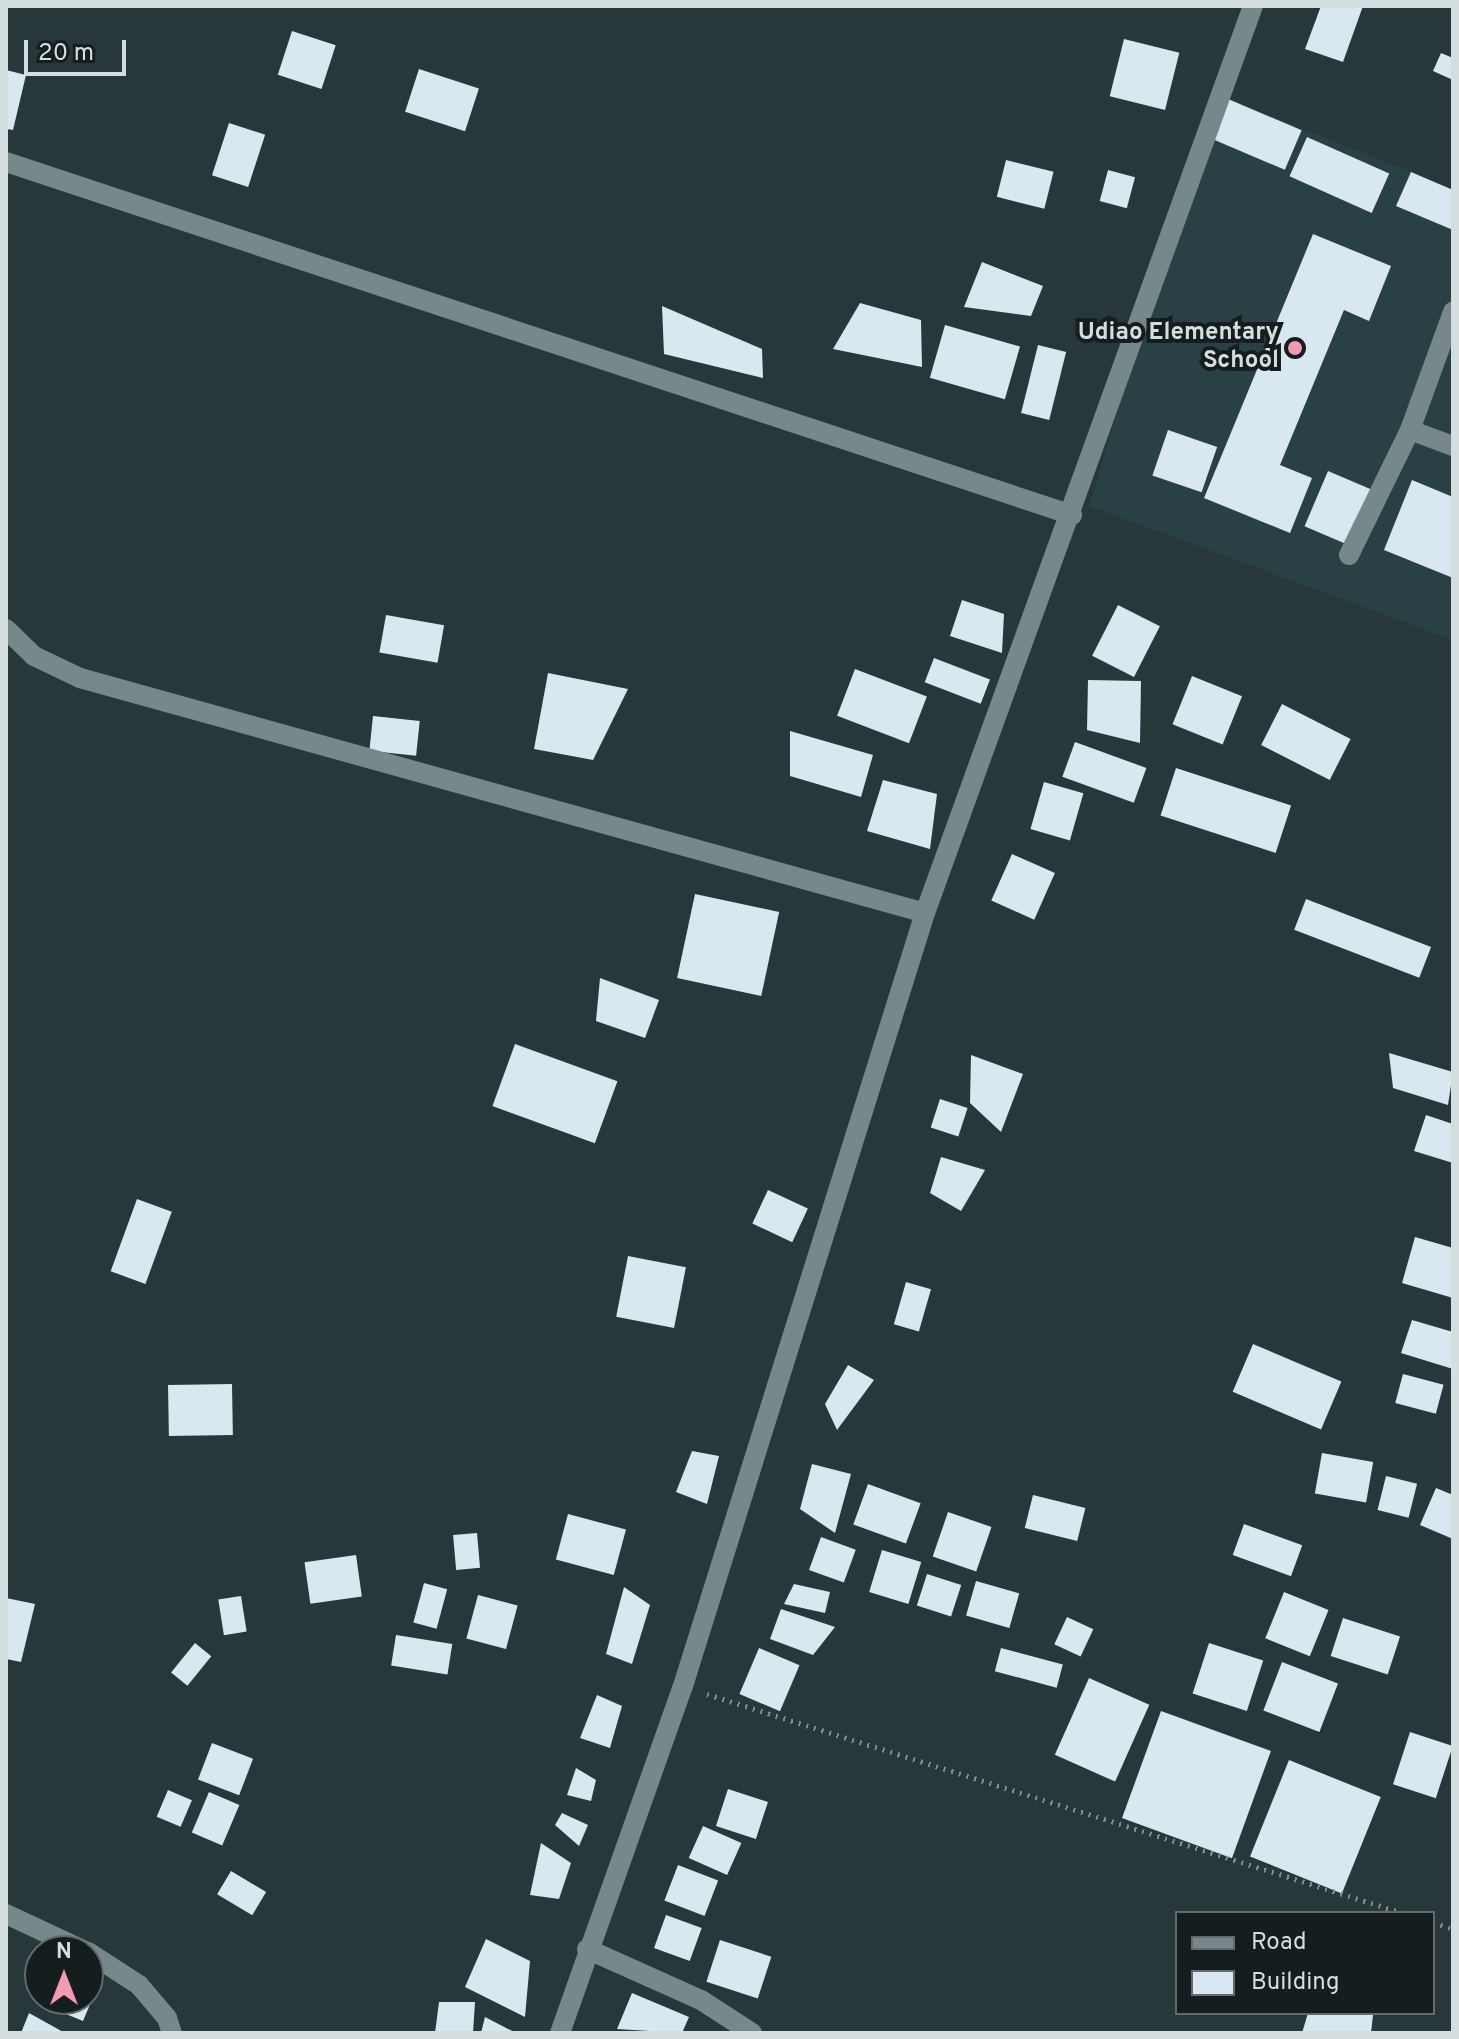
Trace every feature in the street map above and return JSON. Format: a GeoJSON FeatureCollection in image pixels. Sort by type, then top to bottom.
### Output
{"type":"FeatureCollection","features":[{"type":"Feature","properties":{"kind":"street"},"geometry":{"type":"LineString","coordinates":[[560,2033],[587,1949],[683,1686],[925,913],[1072,515],[1253,6]]}},
{"type":"Feature","properties":{"kind":"street"},"geometry":{"type":"LineString","coordinates":[[6,162],[1072,515]]}},
{"type":"Feature","properties":{"kind":"street"},"geometry":{"type":"LineString","coordinates":[[1349,555],[1410,430],[1453,312]]}},
{"type":"Feature","properties":{"kind":"street"},"geometry":{"type":"LineString","coordinates":[[1410,430],[1453,446]]}},
{"type":"Feature","properties":{"kind":"street"},"geometry":{"type":"LineString","coordinates":[[6,629],[34,656],[80,678],[925,913]]}},
{"type":"Feature","properties":{"kind":"street"},"geometry":{"type":"LineString","coordinates":[[6,1914],[50,1935]]}},
{"type":"Feature","properties":{"kind":"street"},"geometry":{"type":"LineString","coordinates":[[587,1949],[701,2000],[752,2033]]}},
{"type":"Feature","properties":{"kind":"street"},"geometry":{"type":"LineString","coordinates":[[104,1963],[139,1985],[167,2018],[172,2033]]}},
{"type":"Feature","properties":{"kind":"path"},"geometry":{"type":"LineString","coordinates":[[683,1686],[1397,1911]]}},
{"type":"Feature","properties":{"kind":"shaded area","name":"Udiao Elementary School"},"geometry":{"type":"Polygon","coordinates":[[[1214,93],[1453,189],[1453,640],[1089,506],[1214,93]]]}},
{"type":"Feature","properties":{"kind":"building"},"geometry":{"type":"Polygon","coordinates":[[[1321,6],[1363,6],[1343,62],[1305,49],[1321,6]]]}},
{"type":"Feature","properties":{"kind":"building"},"geometry":{"type":"Polygon","coordinates":[[[292,31],[336,45],[322,89],[278,75],[292,31]]]}},
{"type":"Feature","properties":{"kind":"building"},"geometry":{"type":"Polygon","coordinates":[[[1124,39],[1179,53],[1165,110],[1110,96],[1124,39]]]}},
{"type":"Feature","properties":{"kind":"building"},"geometry":{"type":"Polygon","coordinates":[[[1441,53],[1453,58],[1453,80],[1433,71],[1441,53]]]}},
{"type":"Feature","properties":{"kind":"building"},"geometry":{"type":"Polygon","coordinates":[[[419,69],[479,88],[465,131],[405,112],[419,69]]]}},
{"type":"Feature","properties":{"kind":"building"},"geometry":{"type":"Polygon","coordinates":[[[6,70],[26,75],[13,130],[6,129],[6,70]]]}},
{"type":"Feature","properties":{"kind":"building"},"geometry":{"type":"Polygon","coordinates":[[[1228,99],[1302,130],[1285,170],[1211,139],[1228,99]]]}},
{"type":"Feature","properties":{"kind":"building"},"geometry":{"type":"Polygon","coordinates":[[[229,123],[265,135],[248,187],[212,175],[229,123]]]}},
{"type":"Feature","properties":{"kind":"building"},"geometry":{"type":"Polygon","coordinates":[[[1307,137],[1389,174],[1372,213],[1290,176],[1307,137]]]}},
{"type":"Feature","properties":{"kind":"building"},"geometry":{"type":"Polygon","coordinates":[[[1006,160],[1054,172],[1044,209],[997,197],[1006,160]]]}},
{"type":"Feature","properties":{"kind":"building"},"geometry":{"type":"Polygon","coordinates":[[[1108,170],[1135,177],[1127,208],[1100,201],[1108,170]]]}},
{"type":"Feature","properties":{"kind":"building"},"geometry":{"type":"Polygon","coordinates":[[[1411,172],[1453,190],[1453,230],[1396,206],[1411,172]]]}},
{"type":"Feature","properties":{"kind":"building"},"geometry":{"type":"Polygon","coordinates":[[[1313,234],[1391,266],[1369,321],[1344,310],[1280,465],[1312,478],[1290,533],[1204,498],[1313,234]]]}},
{"type":"Feature","properties":{"kind":"building"},"geometry":{"type":"Polygon","coordinates":[[[982,262],[1043,286],[1031,316],[964,307],[982,262]]]}},
{"type":"Feature","properties":{"kind":"building"},"geometry":{"type":"Polygon","coordinates":[[[860,303],[921,320],[922,367],[833,349],[860,303]]]}},
{"type":"Feature","properties":{"kind":"building"},"geometry":{"type":"Polygon","coordinates":[[[662,306],[762,349],[763,378],[664,354],[662,306]]]}},
{"type":"Feature","properties":{"kind":"building"},"geometry":{"type":"Polygon","coordinates":[[[945,325],[1020,346],[1005,399],[930,378],[945,325]]]}},
{"type":"Feature","properties":{"kind":"building"},"geometry":{"type":"Polygon","coordinates":[[[1038,345],[1066,352],[1049,420],[1021,413],[1038,345]]]}},
{"type":"Feature","properties":{"kind":"building"},"geometry":{"type":"Polygon","coordinates":[[[1168,430],[1217,447],[1202,492],[1152,475],[1168,430]]]}},
{"type":"Feature","properties":{"kind":"building"},"geometry":{"type":"Polygon","coordinates":[[[1328,471],[1373,490],[1350,545],[1305,526],[1328,471]]]}},
{"type":"Feature","properties":{"kind":"building"},"geometry":{"type":"Polygon","coordinates":[[[1412,480],[1453,497],[1453,578],[1384,550],[1412,480]]]}},
{"type":"Feature","properties":{"kind":"building"},"geometry":{"type":"Polygon","coordinates":[[[962,600],[1004,614],[1002,653],[950,636],[962,600]]]}},
{"type":"Feature","properties":{"kind":"building"},"geometry":{"type":"Polygon","coordinates":[[[1118,605],[1160,626],[1134,677],[1092,656],[1118,605]]]}},
{"type":"Feature","properties":{"kind":"building"},"geometry":{"type":"Polygon","coordinates":[[[386,615],[444,625],[438,663],[379,652],[386,615]]]}},
{"type":"Feature","properties":{"kind":"building"},"geometry":{"type":"Polygon","coordinates":[[[934,658],[990,680],[981,704],[925,682],[934,658]]]}},
{"type":"Feature","properties":{"kind":"building"},"geometry":{"type":"Polygon","coordinates":[[[855,669],[927,697],[909,743],[837,716],[855,669]]]}},
{"type":"Feature","properties":{"kind":"building"},"geometry":{"type":"Polygon","coordinates":[[[548,673],[628,689],[593,760],[534,749],[548,673]]]}},
{"type":"Feature","properties":{"kind":"building"},"geometry":{"type":"Polygon","coordinates":[[[1192,676],[1242,696],[1223,744],[1173,724],[1192,676]]]}},
{"type":"Feature","properties":{"kind":"building"},"geometry":{"type":"Polygon","coordinates":[[[1088,680],[1141,681],[1140,743],[1087,730],[1088,680]]]}},
{"type":"Feature","properties":{"kind":"building"},"geometry":{"type":"Polygon","coordinates":[[[1282,704],[1351,739],[1330,780],[1261,745],[1282,704]]]}},
{"type":"Feature","properties":{"kind":"building"},"geometry":{"type":"Polygon","coordinates":[[[373,716],[420,721],[416,756],[369,751],[373,716]]]}},
{"type":"Feature","properties":{"kind":"building"},"geometry":{"type":"Polygon","coordinates":[[[790,731],[873,755],[861,797],[790,776],[790,731]]]}},
{"type":"Feature","properties":{"kind":"building"},"geometry":{"type":"Polygon","coordinates":[[[1075,742],[1146,768],[1134,803],[1062,777],[1075,742]]]}},
{"type":"Feature","properties":{"kind":"building"},"geometry":{"type":"Polygon","coordinates":[[[1176,768],[1291,805],[1276,853],[1161,816],[1176,768]]]}},
{"type":"Feature","properties":{"kind":"building"},"geometry":{"type":"Polygon","coordinates":[[[883,780],[937,794],[930,849],[867,831],[883,780]]]}},
{"type":"Feature","properties":{"kind":"building"},"geometry":{"type":"Polygon","coordinates":[[[1044,782],[1083,793],[1070,840],[1030,829],[1044,782]]]}},
{"type":"Feature","properties":{"kind":"building"},"geometry":{"type":"Polygon","coordinates":[[[1012,854],[1055,873],[1034,920],[991,901],[1012,854]]]}},
{"type":"Feature","properties":{"kind":"building"},"geometry":{"type":"Polygon","coordinates":[[[695,894],[779,912],[761,996],[677,978],[695,894]]]}},
{"type":"Feature","properties":{"kind":"building"},"geometry":{"type":"Polygon","coordinates":[[[1306,899],[1431,947],[1419,978],[1294,930],[1306,899]]]}},
{"type":"Feature","properties":{"kind":"building"},"geometry":{"type":"Polygon","coordinates":[[[600,978],[659,1000],[645,1038],[596,1021],[600,978]]]}},
{"type":"Feature","properties":{"kind":"building"},"geometry":{"type":"Polygon","coordinates":[[[515,1044],[617,1081],[595,1143],[492,1106],[515,1044]]]}},
{"type":"Feature","properties":{"kind":"building"},"geometry":{"type":"Polygon","coordinates":[[[1389,1053],[1453,1072],[1448,1105],[1393,1088],[1389,1053]]]}},
{"type":"Feature","properties":{"kind":"building"},"geometry":{"type":"Polygon","coordinates":[[[971,1055],[1023,1074],[1001,1132],[970,1103],[971,1055]]]}},
{"type":"Feature","properties":{"kind":"building"},"geometry":{"type":"Polygon","coordinates":[[[940,1099],[968,1108],[958,1136],[931,1128],[940,1099]]]}},
{"type":"Feature","properties":{"kind":"building"},"geometry":{"type":"Polygon","coordinates":[[[1426,1115],[1453,1124],[1453,1163],[1414,1151],[1426,1115]]]}},
{"type":"Feature","properties":{"kind":"building"},"geometry":{"type":"Polygon","coordinates":[[[941,1157],[985,1170],[961,1211],[930,1193],[941,1157]]]}},
{"type":"Feature","properties":{"kind":"building"},"geometry":{"type":"Polygon","coordinates":[[[768,1190],[808,1209],[792,1242],[752,1224],[768,1190]]]}},
{"type":"Feature","properties":{"kind":"building"},"geometry":{"type":"Polygon","coordinates":[[[137,1199],[172,1212],[145,1284],[111,1271],[137,1199]]]}},
{"type":"Feature","properties":{"kind":"building"},"geometry":{"type":"Polygon","coordinates":[[[1415,1237],[1453,1248],[1453,1298],[1402,1283],[1415,1237]]]}},
{"type":"Feature","properties":{"kind":"building"},"geometry":{"type":"Polygon","coordinates":[[[628,1256],[686,1267],[674,1328],[616,1317],[628,1256]]]}},
{"type":"Feature","properties":{"kind":"building"},"geometry":{"type":"Polygon","coordinates":[[[906,1282],[931,1289],[919,1331],[894,1324],[906,1282]]]}},
{"type":"Feature","properties":{"kind":"building"},"geometry":{"type":"Polygon","coordinates":[[[1412,1320],[1453,1332],[1453,1369],[1401,1353],[1412,1320]]]}},
{"type":"Feature","properties":{"kind":"building"},"geometry":{"type":"Polygon","coordinates":[[[1253,1344],[1341,1382],[1321,1429],[1233,1392],[1253,1344]]]}},
{"type":"Feature","properties":{"kind":"building"},"geometry":{"type":"Polygon","coordinates":[[[848,1365],[874,1380],[837,1430],[825,1404],[848,1365]]]}},
{"type":"Feature","properties":{"kind":"building"},"geometry":{"type":"Polygon","coordinates":[[[1403,1374],[1444,1385],[1436,1414],[1395,1403],[1403,1374]]]}},
{"type":"Feature","properties":{"kind":"building"},"geometry":{"type":"Polygon","coordinates":[[[232,1384],[233,1435],[169,1436],[168,1385],[232,1384]]]}},
{"type":"Feature","properties":{"kind":"building"},"geometry":{"type":"Polygon","coordinates":[[[692,1451],[719,1456],[707,1504],[676,1492],[692,1451]]]}},
{"type":"Feature","properties":{"kind":"building"},"geometry":{"type":"Polygon","coordinates":[[[1322,1453],[1373,1462],[1366,1502],[1315,1493],[1322,1453]]]}},
{"type":"Feature","properties":{"kind":"building"},"geometry":{"type":"Polygon","coordinates":[[[812,1464],[851,1474],[835,1533],[800,1509],[812,1464]]]}},
{"type":"Feature","properties":{"kind":"building"},"geometry":{"type":"Polygon","coordinates":[[[1386,1476],[1417,1484],[1409,1518],[1378,1510],[1386,1476]]]}},
{"type":"Feature","properties":{"kind":"building"},"geometry":{"type":"Polygon","coordinates":[[[868,1484],[921,1503],[906,1544],[853,1524],[868,1484]]]}},
{"type":"Feature","properties":{"kind":"building"},"geometry":{"type":"Polygon","coordinates":[[[1436,1488],[1453,1495],[1453,1539],[1420,1525],[1436,1488]]]}},
{"type":"Feature","properties":{"kind":"building"},"geometry":{"type":"Polygon","coordinates":[[[1033,1495],[1085,1508],[1077,1541],[1025,1528],[1033,1495]]]}},
{"type":"Feature","properties":{"kind":"building"},"geometry":{"type":"Polygon","coordinates":[[[948,1512],[991,1527],[976,1571],[933,1556],[948,1512]]]}},
{"type":"Feature","properties":{"kind":"building"},"geometry":{"type":"Polygon","coordinates":[[[568,1514],[626,1530],[614,1575],[556,1559],[568,1514]]]}},
{"type":"Feature","properties":{"kind":"building"},"geometry":{"type":"Polygon","coordinates":[[[1244,1524],[1302,1545],[1291,1576],[1233,1555],[1244,1524]]]}},
{"type":"Feature","properties":{"kind":"building"},"geometry":{"type":"Polygon","coordinates":[[[477,1533],[480,1568],[456,1570],[453,1535],[477,1533]]]}},
{"type":"Feature","properties":{"kind":"building"},"geometry":{"type":"Polygon","coordinates":[[[821,1537],[856,1550],[844,1583],[809,1570],[821,1537]]]}},
{"type":"Feature","properties":{"kind":"building"},"geometry":{"type":"Polygon","coordinates":[[[882,1550],[921,1562],[908,1604],[869,1592],[882,1550]]]}},
{"type":"Feature","properties":{"kind":"building"},"geometry":{"type":"Polygon","coordinates":[[[356,1555],[362,1597],[310,1604],[305,1562],[356,1555]]]}},
{"type":"Feature","properties":{"kind":"building"},"geometry":{"type":"Polygon","coordinates":[[[927,1574],[961,1585],[951,1617],[917,1605],[927,1574]]]}},
{"type":"Feature","properties":{"kind":"building"},"geometry":{"type":"Polygon","coordinates":[[[976,1581],[1019,1593],[1009,1628],[966,1616],[976,1581]]]}},
{"type":"Feature","properties":{"kind":"building"},"geometry":{"type":"Polygon","coordinates":[[[424,1583],[447,1589],[437,1629],[413,1623],[424,1583]]]}},
{"type":"Feature","properties":{"kind":"building"},"geometry":{"type":"Polygon","coordinates":[[[794,1584],[830,1592],[825,1613],[784,1604],[794,1584]]]}},
{"type":"Feature","properties":{"kind":"building"},"geometry":{"type":"Polygon","coordinates":[[[624,1587],[650,1605],[632,1664],[606,1654],[624,1587]]]}},
{"type":"Feature","properties":{"kind":"building"},"geometry":{"type":"Polygon","coordinates":[[[1284,1592],[1329,1610],[1310,1656],[1265,1638],[1284,1592]]]}},
{"type":"Feature","properties":{"kind":"building"},"geometry":{"type":"Polygon","coordinates":[[[478,1595],[518,1606],[506,1649],[466,1638],[478,1595]]]}},
{"type":"Feature","properties":{"kind":"building"},"geometry":{"type":"Polygon","coordinates":[[[241,1596],[247,1632],[224,1635],[218,1600],[241,1596]]]}},
{"type":"Feature","properties":{"kind":"building"},"geometry":{"type":"Polygon","coordinates":[[[6,1598],[35,1604],[21,1662],[6,1659],[6,1598]]]}},
{"type":"Feature","properties":{"kind":"building"},"geometry":{"type":"Polygon","coordinates":[[[781,1609],[835,1627],[813,1655],[770,1639],[781,1609]]]}},
{"type":"Feature","properties":{"kind":"building"},"geometry":{"type":"Polygon","coordinates":[[[1067,1617],[1093,1629],[1081,1656],[1054,1644],[1067,1617]]]}},
{"type":"Feature","properties":{"kind":"building"},"geometry":{"type":"Polygon","coordinates":[[[1343,1618],[1400,1637],[1388,1675],[1331,1656],[1343,1618]]]}},
{"type":"Feature","properties":{"kind":"building"},"geometry":{"type":"Polygon","coordinates":[[[396,1635],[452,1644],[447,1675],[391,1666],[396,1635]]]}},
{"type":"Feature","properties":{"kind":"building"},"geometry":{"type":"Polygon","coordinates":[[[195,1643],[211,1656],[187,1686],[171,1673],[195,1643]]]}},
{"type":"Feature","properties":{"kind":"building"},"geometry":{"type":"Polygon","coordinates":[[[1209,1643],[1263,1661],[1247,1711],[1193,1693],[1209,1643]]]}},
{"type":"Feature","properties":{"kind":"building"},"geometry":{"type":"Polygon","coordinates":[[[759,1648],[800,1665],[780,1711],[739,1694],[759,1648]]]}},
{"type":"Feature","properties":{"kind":"building"},"geometry":{"type":"Polygon","coordinates":[[[1001,1648],[1063,1665],[1057,1688],[995,1671],[1001,1648]]]}},
{"type":"Feature","properties":{"kind":"building"},"geometry":{"type":"Polygon","coordinates":[[[1282,1662],[1338,1684],[1319,1732],[1263,1711],[1282,1662]]]}},
{"type":"Feature","properties":{"kind":"building"},"geometry":{"type":"Polygon","coordinates":[[[1089,1678],[1149,1705],[1115,1782],[1055,1755],[1089,1678]]]}},
{"type":"Feature","properties":{"kind":"building"},"geometry":{"type":"Polygon","coordinates":[[[597,1695],[622,1706],[610,1748],[580,1738],[597,1695]]]}},
{"type":"Feature","properties":{"kind":"building"},"geometry":{"type":"Polygon","coordinates":[[[1161,1711],[1271,1751],[1232,1858],[1122,1818],[1161,1711]]]}},
{"type":"Feature","properties":{"kind":"building"},"geometry":{"type":"Polygon","coordinates":[[[1410,1732],[1453,1746],[1436,1798],[1393,1784],[1410,1732]]]}},
{"type":"Feature","properties":{"kind":"building"},"geometry":{"type":"Polygon","coordinates":[[[212,1743],[253,1759],[239,1795],[198,1779],[212,1743]]]}},
{"type":"Feature","properties":{"kind":"building"},"geometry":{"type":"Polygon","coordinates":[[[1289,1760],[1381,1797],[1342,1894],[1250,1856],[1289,1760]]]}},
{"type":"Feature","properties":{"kind":"building"},"geometry":{"type":"Polygon","coordinates":[[[576,1768],[596,1780],[591,1801],[567,1795],[576,1768]]]}},
{"type":"Feature","properties":{"kind":"building"},"geometry":{"type":"Polygon","coordinates":[[[728,1789],[768,1802],[756,1839],[716,1826],[728,1789]]]}},
{"type":"Feature","properties":{"kind":"building"},"geometry":{"type":"Polygon","coordinates":[[[168,1790],[192,1800],[181,1827],[157,1817],[168,1790]]]}},
{"type":"Feature","properties":{"kind":"building"},"geometry":{"type":"Polygon","coordinates":[[[209,1792],[239,1805],[222,1845],[192,1833],[209,1792]]]}},
{"type":"Feature","properties":{"kind":"building"},"geometry":{"type":"Polygon","coordinates":[[[562,1813],[588,1825],[579,1846],[555,1825],[562,1813]]]}},
{"type":"Feature","properties":{"kind":"building"},"geometry":{"type":"Polygon","coordinates":[[[703,1826],[741,1843],[727,1875],[689,1858],[703,1826]]]}},
{"type":"Feature","properties":{"kind":"building"},"geometry":{"type":"Polygon","coordinates":[[[541,1843],[571,1863],[559,1899],[530,1895],[541,1843]]]}},
{"type":"Feature","properties":{"kind":"building"},"geometry":{"type":"Polygon","coordinates":[[[678,1865],[718,1880],[705,1916],[664,1900],[678,1865]]]}},
{"type":"Feature","properties":{"kind":"building"},"geometry":{"type":"Polygon","coordinates":[[[231,1871],[266,1892],[252,1915],[217,1894],[231,1871]]]}},
{"type":"Feature","properties":{"kind":"building"},"geometry":{"type":"Polygon","coordinates":[[[666,1915],[702,1928],[690,1961],[654,1948],[666,1915]]]}},
{"type":"Feature","properties":{"kind":"building"},"geometry":{"type":"Polygon","coordinates":[[[486,1939],[530,1961],[525,2017],[465,1987],[486,1939]]]}},
{"type":"Feature","properties":{"kind":"building"},"geometry":{"type":"Polygon","coordinates":[[[720,1940],[771,1957],[758,1999],[706,1982],[720,1940]]]}},
{"type":"Feature","properties":{"kind":"building"},"geometry":{"type":"Polygon","coordinates":[[[632,1993],[689,2017],[682,2033],[617,2029],[632,1993]]]}},
{"type":"Feature","properties":{"kind":"building"},"geometry":{"type":"Polygon","coordinates":[[[439,2002],[475,2002],[473,2033],[435,2033],[439,2002]]]}},
{"type":"Feature","properties":{"kind":"building"},"geometry":{"type":"Polygon","coordinates":[[[28,2015],[33,2015],[65,2033],[21,2033],[28,2015]]]}},
{"type":"Feature","properties":{"kind":"building"},"geometry":{"type":"Polygon","coordinates":[[[68,2015],[86,2015],[83,2021],[68,2015]]]}},
{"type":"Feature","properties":{"kind":"building"},"geometry":{"type":"Polygon","coordinates":[[[1307,2015],[1373,2015],[1371,2033],[1302,2033],[1307,2015]]]}},
{"type":"Feature","properties":{"kind":"building"},"geometry":{"type":"Polygon","coordinates":[[[485,2017],[516,2033],[481,2033],[485,2017]]]}},
{"type":"Feature","properties":{"kind":"place","name":"Udiao Elementary School"},"geometry":{"type":"Point","coordinates":[1295,348]}}]}
